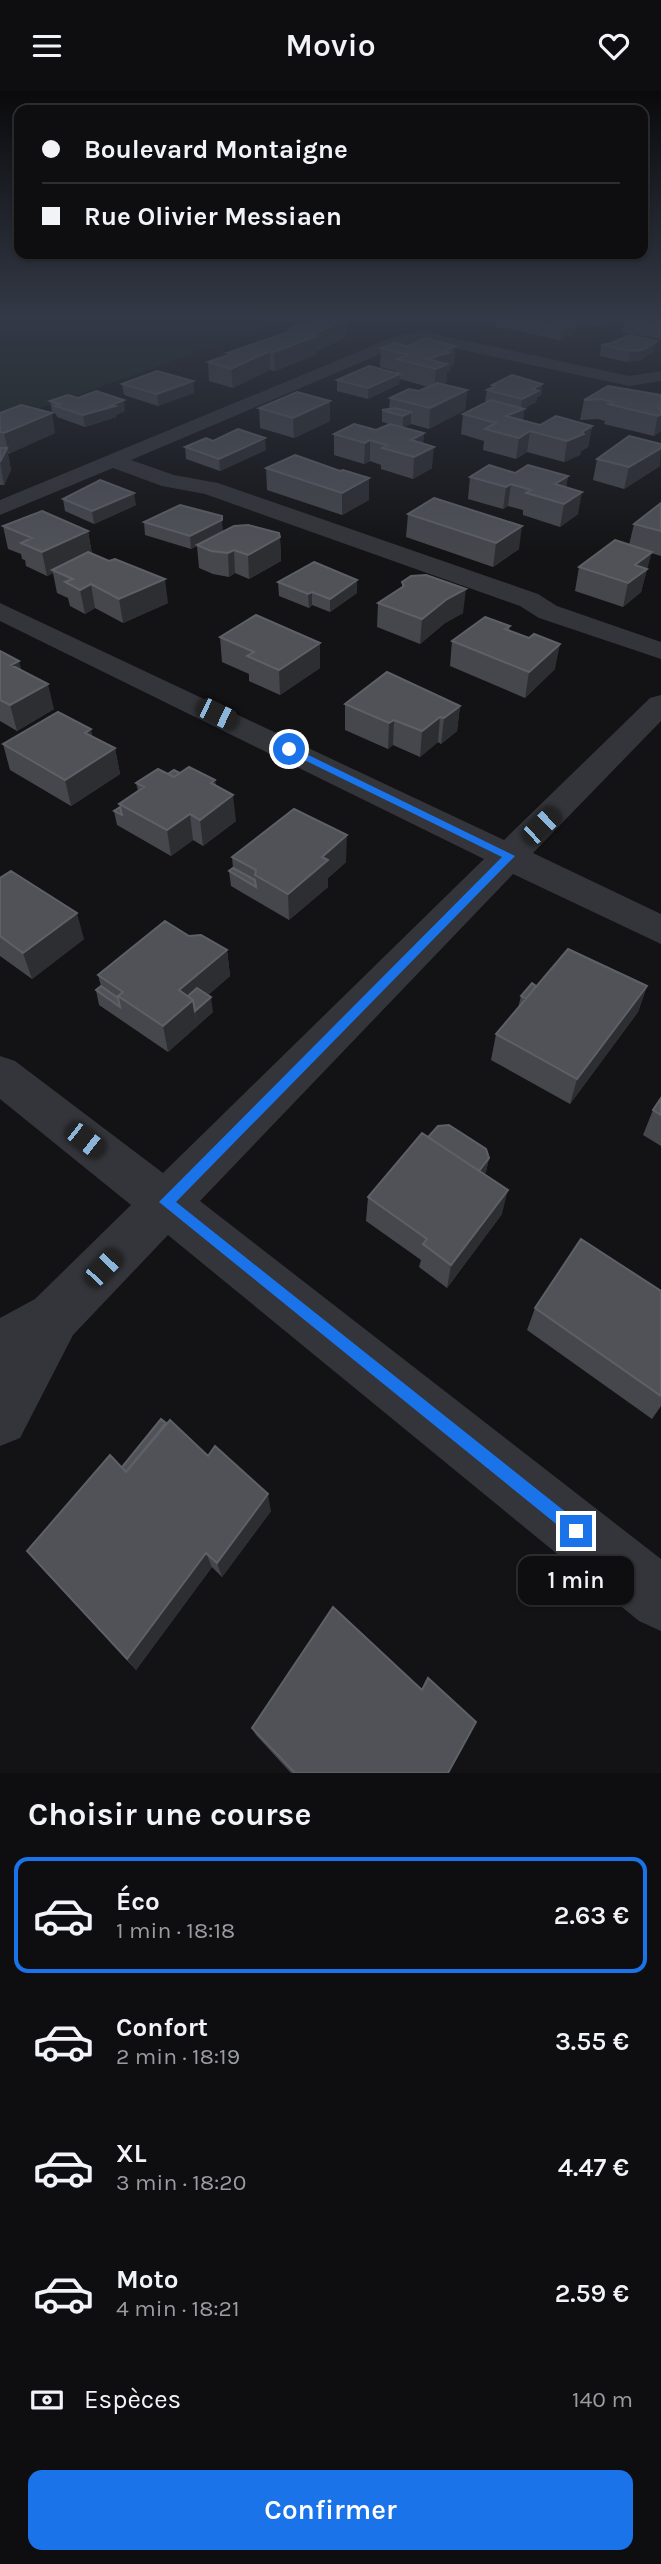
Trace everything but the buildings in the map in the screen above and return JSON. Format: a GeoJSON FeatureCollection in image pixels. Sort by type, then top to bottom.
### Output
{"type":"FeatureCollection","features":[{"type":"Feature","properties":{"kind":"street"},"geometry":{"type":"LineString","coordinates":[[0,508],[266,396]]}},
{"type":"Feature","properties":{"kind":"street"},"geometry":{"type":"LineString","coordinates":[[113,461],[170,481],[210,488],[529,600],[548,612],[661,651]]}},
{"type":"Feature","properties":{"kind":"street"},"geometry":{"type":"LineString","coordinates":[[0,611],[661,930]]}},
{"type":"Feature","properties":{"kind":"street"},"geometry":{"type":"LineString","coordinates":[[0,1418],[54,1317],[661,704]]}},
{"type":"Feature","properties":{"kind":"street"},"geometry":{"type":"LineString","coordinates":[[0,1074],[166,1202],[661,1599]]}},
{"type":"Feature","properties":{"kind":"street"},"geometry":{"type":"LineString","coordinates":[[0,1347],[54,1317]]}},
{"type":"Feature","properties":{"kind":"shaded area"},"geometry":{"type":"Polygon","coordinates":[[[0,396],[74,396],[0,423],[0,396]]]}},
{"type":"Feature","properties":{"kind":"route"},"geometry":{"type":"LineString","coordinates":[[289,749],[509,856],[166,1202],[576,1531]]}}]}
